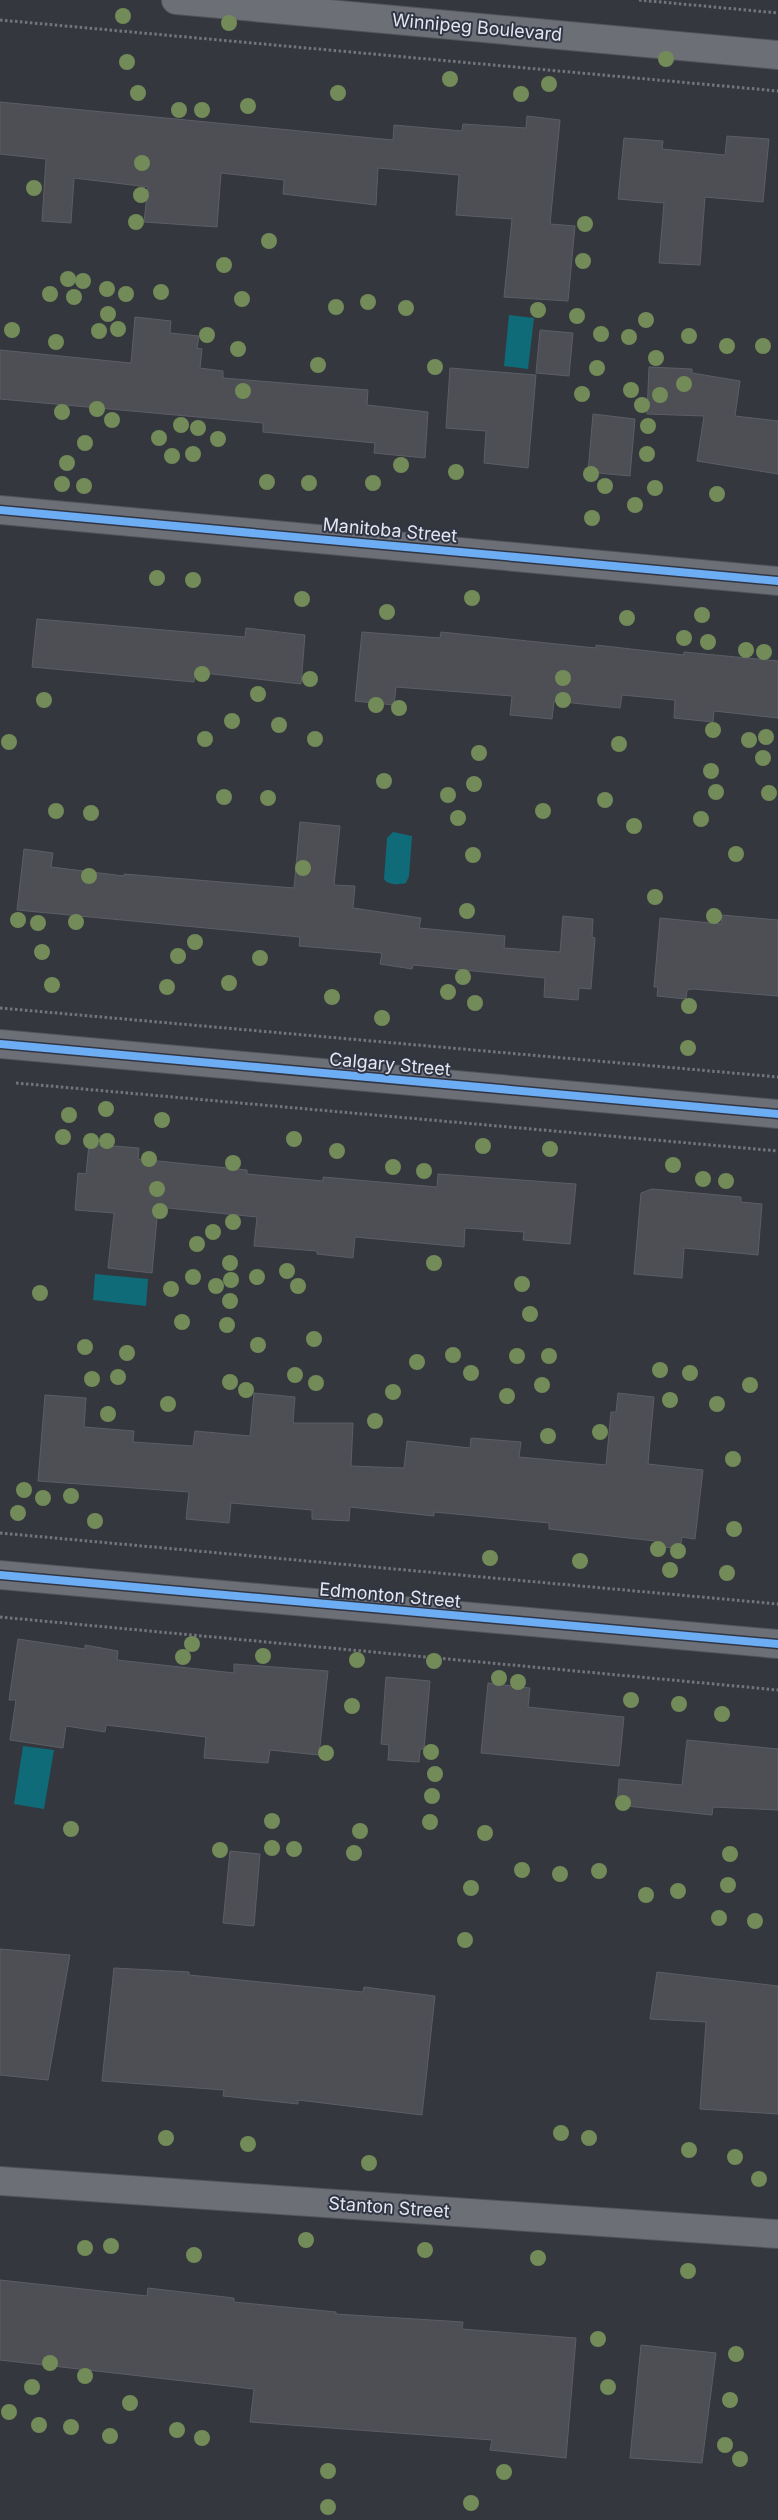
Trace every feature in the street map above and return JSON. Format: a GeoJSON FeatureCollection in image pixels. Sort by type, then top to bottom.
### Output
{"type":"FeatureCollection","features":[{"type":"Feature","properties":{"kind":"street","name":"Winnipeg Boulevard"},"geometry":{"type":"LineString","coordinates":[[176,0],[778,55]]}},
{"type":"Feature","properties":{"kind":"street","name":"Manitoba Street"},"geometry":{"type":"LineString","coordinates":[[0,510],[778,581]]}},
{"type":"Feature","properties":{"kind":"street","name":"Calgary Street"},"geometry":{"type":"LineString","coordinates":[[0,1044],[778,1114]]}},
{"type":"Feature","properties":{"kind":"street","name":"Edmonton Street"},"geometry":{"type":"LineString","coordinates":[[0,1575],[778,1644]]}},
{"type":"Feature","properties":{"kind":"street","name":"Stanton Street"},"geometry":{"type":"LineString","coordinates":[[0,2180],[778,2234]]}},
{"type":"Feature","properties":{"kind":"path"},"geometry":{"type":"LineString","coordinates":[[639,0],[778,12]]}},
{"type":"Feature","properties":{"kind":"path"},"geometry":{"type":"LineString","coordinates":[[0,20],[778,91]]}},
{"type":"Feature","properties":{"kind":"path"},"geometry":{"type":"LineString","coordinates":[[0,1008],[778,1077]]}},
{"type":"Feature","properties":{"kind":"path"},"geometry":{"type":"LineString","coordinates":[[16,1083],[778,1151]]}},
{"type":"Feature","properties":{"kind":"path"},"geometry":{"type":"LineString","coordinates":[[0,1533],[778,1604]]}},
{"type":"Feature","properties":{"kind":"path"},"geometry":{"type":"LineString","coordinates":[[0,1617],[778,1690]]}},
{"type":"Feature","properties":{"kind":"water"},"geometry":{"type":"Polygon","coordinates":[[[509,315],[534,318],[528,369],[504,366],[509,315]]]}},
{"type":"Feature","properties":{"kind":"water"},"geometry":{"type":"Polygon","coordinates":[[[393,832],[412,836],[409,876],[406,883],[403,884],[391,883],[384,879],[387,838],[393,832]]]}},
{"type":"Feature","properties":{"kind":"water"},"geometry":{"type":"Polygon","coordinates":[[[95,1274],[148,1279],[146,1306],[93,1300],[95,1274]]]}},
{"type":"Feature","properties":{"kind":"water"},"geometry":{"type":"Polygon","coordinates":[[[23,1746],[54,1750],[44,1809],[14,1804],[23,1746]]]}},
{"type":"Feature","properties":{"kind":"building"},"geometry":{"type":"Polygon","coordinates":[[[0,102],[393,140],[394,125],[462,131],[463,124],[526,128],[527,116],[560,120],[550,224],[575,226],[568,301],[504,297],[512,219],[456,215],[459,175],[378,168],[376,205],[283,194],[284,180],[221,173],[217,227],[144,222],[148,187],[74,178],[71,223],[42,221],[46,159],[0,154],[0,102]]]}},
{"type":"Feature","properties":{"kind":"building"},"geometry":{"type":"Polygon","coordinates":[[[727,136],[769,139],[763,202],[705,197],[700,265],[659,263],[664,203],[618,199],[624,138],[663,141],[662,149],[725,155],[727,136]]]}},
{"type":"Feature","properties":{"kind":"building"},"geometry":{"type":"Polygon","coordinates":[[[135,317],[171,321],[170,333],[199,336],[197,348],[202,349],[200,368],[223,371],[223,378],[368,390],[367,405],[428,412],[425,458],[374,453],[375,443],[263,432],[263,423],[0,399],[0,350],[131,363],[135,317]]]}},
{"type":"Feature","properties":{"kind":"building"},"geometry":{"type":"Polygon","coordinates":[[[540,330],[573,333],[569,376],[536,373],[540,330]]]}},
{"type":"Feature","properties":{"kind":"building"},"geometry":{"type":"Polygon","coordinates":[[[649,367],[692,369],[692,373],[740,381],[735,416],[778,421],[778,474],[697,461],[704,416],[647,414],[649,367]]]}},
{"type":"Feature","properties":{"kind":"building"},"geometry":{"type":"Polygon","coordinates":[[[450,368],[536,375],[528,468],[484,463],[486,431],[446,428],[450,368]]]}},
{"type":"Feature","properties":{"kind":"building"},"geometry":{"type":"Polygon","coordinates":[[[593,414],[635,419],[630,476],[588,472],[593,414]]]}},
{"type":"Feature","properties":{"kind":"building"},"geometry":{"type":"Polygon","coordinates":[[[37,619],[245,637],[246,628],[305,635],[301,684],[195,672],[194,682],[32,667],[37,619]]]}},
{"type":"Feature","properties":{"kind":"building"},"geometry":{"type":"Polygon","coordinates":[[[362,632],[440,638],[441,632],[596,648],[596,645],[684,655],[684,652],[778,661],[778,718],[714,711],[713,722],[674,718],[675,700],[622,695],[620,708],[554,701],[552,719],[510,715],[512,696],[396,687],[394,705],[355,701],[362,632]]]}},
{"type":"Feature","properties":{"kind":"building"},"geometry":{"type":"Polygon","coordinates":[[[300,822],[340,826],[334,885],[355,886],[353,908],[421,918],[419,928],[505,936],[504,948],[560,952],[563,916],[593,919],[592,937],[595,938],[591,989],[579,988],[578,1000],[544,997],[545,978],[413,965],[412,969],[380,964],[382,953],[299,946],[300,937],[17,910],[24,849],[53,853],[51,867],[124,876],[124,874],[294,888],[300,822]]]}},
{"type":"Feature","properties":{"kind":"building"},"geometry":{"type":"Polygon","coordinates":[[[722,915],[778,920],[778,996],[693,989],[687,990],[686,999],[657,996],[658,987],[654,987],[660,918],[721,924],[722,915]]]}},
{"type":"Feature","properties":{"kind":"building"},"geometry":{"type":"Polygon","coordinates":[[[89,1144],[139,1148],[138,1159],[247,1170],[247,1174],[323,1181],[323,1177],[437,1187],[438,1174],[576,1184],[570,1244],[523,1240],[524,1232],[465,1228],[464,1247],[355,1237],[353,1258],[317,1254],[317,1251],[254,1246],[257,1217],[158,1207],[152,1273],[108,1268],[114,1213],[75,1210],[78,1173],[86,1174],[89,1144]]]}},
{"type":"Feature","properties":{"kind":"building"},"geometry":{"type":"Polygon","coordinates":[[[652,1189],[741,1197],[741,1202],[762,1204],[758,1255],[684,1248],[682,1278],[634,1274],[641,1193],[652,1189]]]}},
{"type":"Feature","properties":{"kind":"building"},"geometry":{"type":"Polygon","coordinates":[[[254,1393],[295,1397],[293,1423],[353,1423],[351,1466],[404,1468],[407,1441],[470,1448],[471,1438],[521,1442],[519,1457],[606,1465],[611,1412],[616,1412],[618,1393],[654,1397],[648,1464],[703,1470],[695,1539],[682,1537],[680,1549],[656,1546],[655,1541],[549,1529],[549,1523],[434,1512],[434,1516],[350,1507],[349,1521],[312,1519],[312,1510],[231,1503],[229,1523],[186,1519],[189,1492],[38,1481],[45,1395],[86,1398],[84,1427],[134,1431],[133,1442],[193,1446],[195,1431],[250,1436],[254,1393]]]}},
{"type":"Feature","properties":{"kind":"building"},"geometry":{"type":"Polygon","coordinates":[[[18,1639],[85,1649],[85,1645],[118,1651],[117,1660],[234,1673],[234,1664],[328,1671],[319,1755],[270,1750],[268,1763],[204,1758],[206,1737],[106,1725],[105,1732],[66,1726],[63,1748],[10,1740],[16,1700],[9,1700],[18,1639]]]}},
{"type":"Feature","properties":{"kind":"building"},"geometry":{"type":"Polygon","coordinates":[[[386,1677],[430,1681],[424,1749],[420,1749],[419,1762],[388,1760],[389,1745],[381,1744],[386,1677]]]}},
{"type":"Feature","properties":{"kind":"building"},"geometry":{"type":"Polygon","coordinates":[[[488,1683],[530,1688],[528,1707],[624,1717],[619,1766],[481,1753],[488,1683]]]}},
{"type":"Feature","properties":{"kind":"building"},"geometry":{"type":"Polygon","coordinates":[[[687,1740],[778,1749],[778,1810],[713,1807],[712,1815],[617,1805],[619,1779],[682,1785],[687,1740]]]}},
{"type":"Feature","properties":{"kind":"building"},"geometry":{"type":"Polygon","coordinates":[[[230,1851],[260,1854],[254,1926],[223,1923],[230,1851]]]}},
{"type":"Feature","properties":{"kind":"building"},"geometry":{"type":"Polygon","coordinates":[[[0,1949],[70,1955],[48,2080],[0,2075],[0,1949]]]}},
{"type":"Feature","properties":{"kind":"building"},"geometry":{"type":"Polygon","coordinates":[[[114,1968],[189,1972],[189,1975],[363,1992],[364,1987],[435,1996],[422,2115],[298,2100],[298,2104],[223,2096],[224,2090],[102,2081],[114,1968]]]}},
{"type":"Feature","properties":{"kind":"building"},"geometry":{"type":"Polygon","coordinates":[[[657,1972],[778,1986],[778,2114],[700,2109],[706,2022],[650,2019],[657,1972]]]}},
{"type":"Feature","properties":{"kind":"building"},"geometry":{"type":"Polygon","coordinates":[[[0,2280],[147,2296],[148,2288],[234,2298],[234,2302],[336,2312],[336,2314],[463,2322],[462,2329],[576,2338],[566,2458],[490,2450],[492,2440],[250,2422],[254,2389],[0,2360],[0,2280]]]}},
{"type":"Feature","properties":{"kind":"building"},"geometry":{"type":"Polygon","coordinates":[[[641,2345],[716,2353],[702,2463],[630,2458],[641,2345]]]}},
{"type":"Feature","properties":{"kind":"cycle path"},"geometry":{"type":"LineString","coordinates":[[0,510],[778,581]]}},
{"type":"Feature","properties":{"kind":"cycle path"},"geometry":{"type":"LineString","coordinates":[[0,1044],[778,1114]]}},
{"type":"Feature","properties":{"kind":"cycle path"},"geometry":{"type":"LineString","coordinates":[[0,1575],[778,1644]]}}]}
